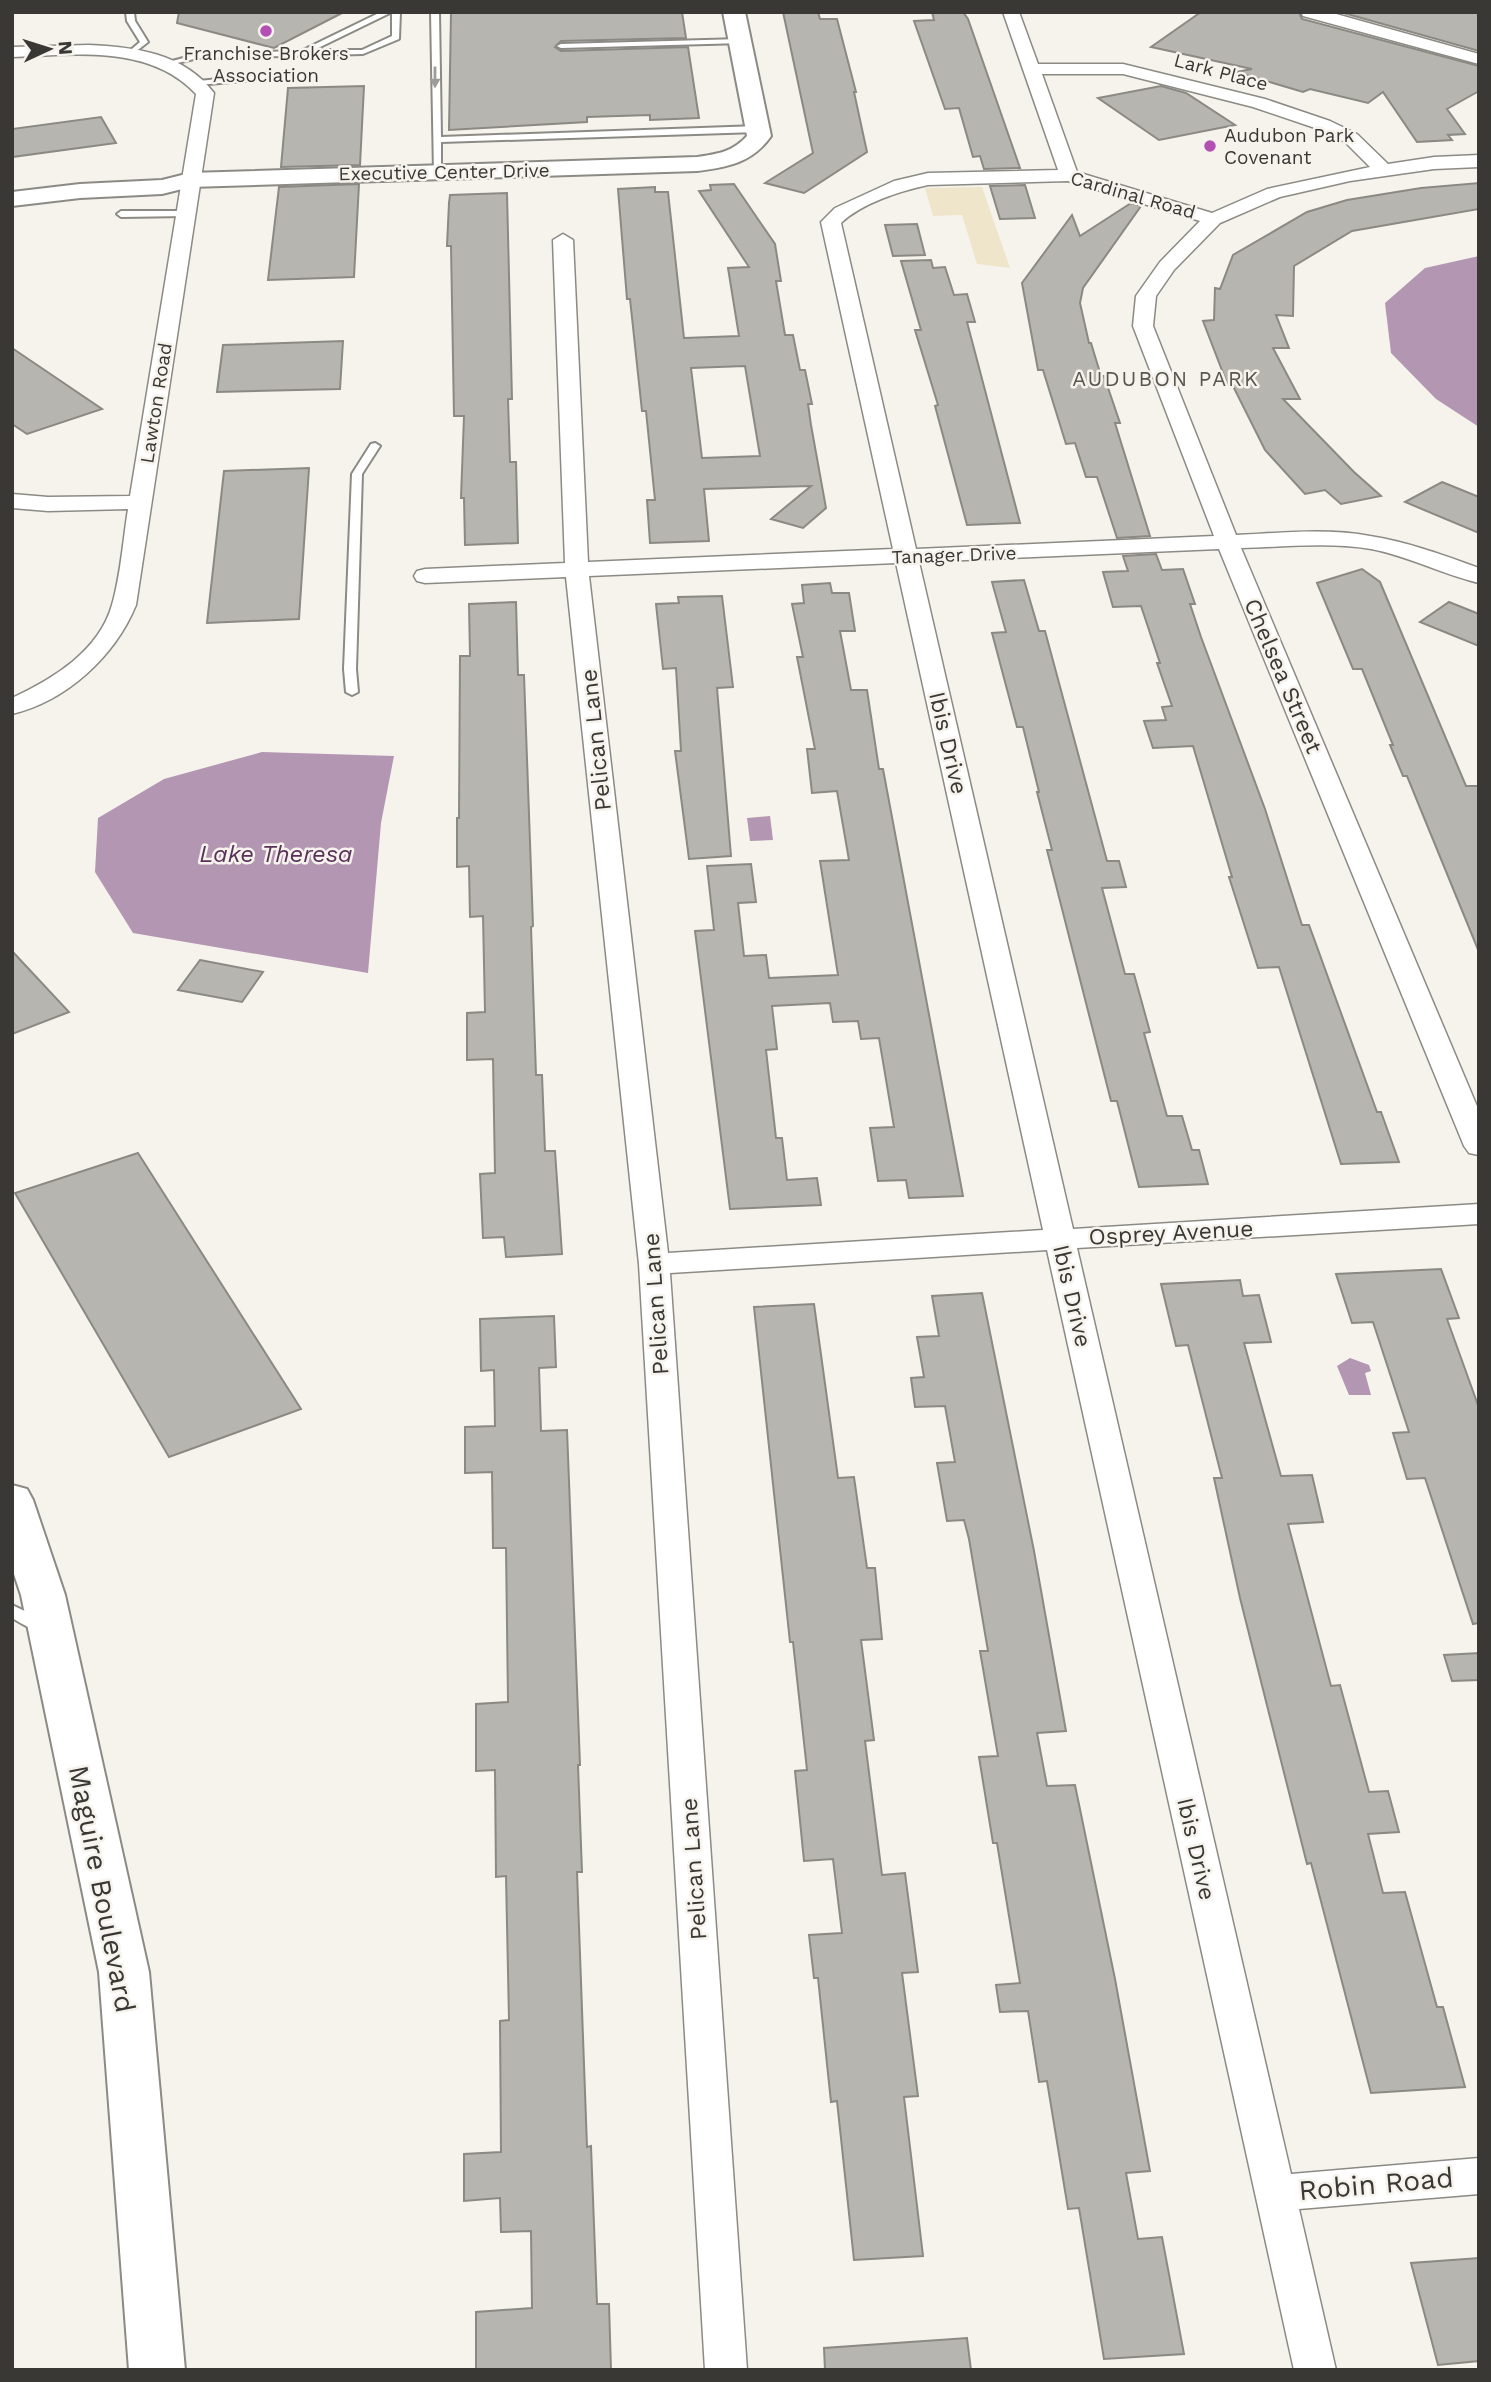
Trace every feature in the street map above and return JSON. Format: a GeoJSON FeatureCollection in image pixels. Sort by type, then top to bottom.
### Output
{"type":"FeatureCollection","features":[{"type":"Feature","properties":{"kind":"street"},"geometry":{"type":"LineString","coordinates":[[734,12],[758,130]]}},
{"type":"Feature","properties":{"kind":"street"},"geometry":{"type":"LineString","coordinates":[[1011,12],[1069,175]]}},
{"type":"Feature","properties":{"kind":"street"},"geometry":{"type":"LineString","coordinates":[[1309,12],[1479,59]]}},
{"type":"Feature","properties":{"kind":"street"},"geometry":{"type":"LineString","coordinates":[[12,52],[91,51],[130,54],[169,63],[183,70],[198,83]]}},
{"type":"Feature","properties":{"kind":"street","name":"Lark Place"},"geometry":{"type":"LineString","coordinates":[[1032,69],[1123,69],[1259,103],[1324,125],[1351,138],[1382,169]]}},
{"type":"Feature","properties":{"kind":"street","name":"Lawton Road"},"geometry":{"type":"LineString","coordinates":[[12,707],[73,673],[97,652],[114,631],[124,606],[205,93],[198,83]]}},
{"type":"Feature","properties":{"kind":"street","name":"Executive Center Drive"},"geometry":{"type":"LineString","coordinates":[[12,199],[80,191],[162,187],[190,180],[697,164],[738,156],[752,147],[759,136],[758,130]]}},
{"type":"Feature","properties":{"kind":"street","name":"Cardinal Road"},"geometry":{"type":"LineString","coordinates":[[831,222],[842,212],[901,185],[928,179],[1069,175],[1213,219],[1274,193],[1382,169],[1479,161]]}},
{"type":"Feature","properties":{"kind":"street","name":"Executive Center Drive"},"geometry":{"type":"LineString","coordinates":[[12,186],[140,175],[163,175],[190,180]]}},
{"type":"Feature","properties":{"kind":"street","name":"Chelsea Street"},"geometry":{"type":"LineString","coordinates":[[1213,219],[1167,266],[1146,296],[1143,326],[1228,544],[1479,1146]]}},
{"type":"Feature","properties":{"kind":"street","name":"Ibis Drive"},"geometry":{"type":"LineString","coordinates":[[831,222],[1315,2370]]}},
{"type":"Feature","properties":{"kind":"street","name":"Pelican Lane"},"geometry":{"type":"LineString","coordinates":[[563,240],[577,570],[654,1264],[726,2370]]}},
{"type":"Feature","properties":{"kind":"street"},"geometry":{"type":"LineString","coordinates":[[12,501],[48,504],[141,502]]}},
{"type":"Feature","properties":{"kind":"street","name":"Tanager Drive"},"geometry":{"type":"LineString","coordinates":[[425,576],[1304,540],[1369,542],[1418,554],[1479,576]]}},
{"type":"Feature","properties":{"kind":"street","name":"Osprey Avenue"},"geometry":{"type":"LineString","coordinates":[[654,1264],[1479,1214]]}},
{"type":"Feature","properties":{"kind":"street","name":"Maguire Boulevard"},"geometry":{"type":"LineString","coordinates":[[12,1500],[22,1563],[43,1595],[31,1620],[124,1972],[157,2370]]}},
{"type":"Feature","properties":{"kind":"street","name":"Robin Road"},"geometry":{"type":"LineString","coordinates":[[1274,2193],[1479,2176]]}},
{"type":"Feature","properties":{"kind":"lane"},"geometry":{"type":"LineString","coordinates":[[130,12],[131,21],[144,42],[130,54]]}},
{"type":"Feature","properties":{"kind":"lane"},"geometry":{"type":"LineString","coordinates":[[302,53],[388,12]]}},
{"type":"Feature","properties":{"kind":"lane"},"geometry":{"type":"LineString","coordinates":[[169,63],[198,56],[363,52],[396,37],[396,12]]}},
{"type":"Feature","properties":{"kind":"lane"},"geometry":{"type":"LineString","coordinates":[[435,12],[434,133],[438,140],[437,171]]}},
{"type":"Feature","properties":{"kind":"lane"},"geometry":{"type":"LineString","coordinates":[[561,46],[741,41]]}},
{"type":"Feature","properties":{"kind":"lane"},"geometry":{"type":"LineString","coordinates":[[198,83],[261,77]]}},
{"type":"Feature","properties":{"kind":"lane"},"geometry":{"type":"LineString","coordinates":[[438,140],[758,130]]}},
{"type":"Feature","properties":{"kind":"lane"},"geometry":{"type":"LineString","coordinates":[[121,214],[185,214]]}},
{"type":"Feature","properties":{"kind":"lane"},"geometry":{"type":"LineString","coordinates":[[352,692],[349,669],[357,474],[375,446]]}},
{"type":"Feature","properties":{"kind":"shaded area"},"geometry":{"type":"Polygon","coordinates":[[[982,187],[1010,268],[977,264],[962,215],[933,216],[925,188],[982,187]]]}},
{"type":"Feature","properties":{"kind":"water"},"geometry":{"type":"Polygon","coordinates":[[[1479,256],[1479,427],[1436,399],[1391,353],[1385,303],[1425,268],[1479,256]]]}},
{"type":"Feature","properties":{"kind":"water","name":"Lake Theresa"},"geometry":{"type":"Polygon","coordinates":[[[262,752],[394,756],[381,823],[368,973],[133,933],[95,872],[98,818],[164,779],[262,752]]]}},
{"type":"Feature","properties":{"kind":"water"},"geometry":{"type":"Polygon","coordinates":[[[770,816],[773,840],[750,841],[747,818],[770,816]]]}},
{"type":"Feature","properties":{"kind":"water"},"geometry":{"type":"Polygon","coordinates":[[[1350,1358],[1369,1365],[1371,1371],[1365,1373],[1371,1395],[1349,1395],[1337,1366],[1350,1358]]]}},
{"type":"Feature","properties":{"kind":"building","name":"Franchise Brokers Association"},"geometry":{"type":"Polygon","coordinates":[[[179,12],[344,12],[274,48],[177,23],[179,12]]]}},
{"type":"Feature","properties":{"kind":"building"},"geometry":{"type":"Polygon","coordinates":[[[451,12],[682,12],[686,38],[561,41],[555,47],[561,51],[688,47],[699,118],[650,120],[650,115],[587,117],[587,122],[449,130],[451,12]]]}},
{"type":"Feature","properties":{"kind":"building"},"geometry":{"type":"Polygon","coordinates":[[[783,12],[818,12],[820,19],[837,19],[856,92],[867,152],[804,193],[765,183],[813,153],[783,12]]]}},
{"type":"Feature","properties":{"kind":"building"},"geometry":{"type":"Polygon","coordinates":[[[932,12],[963,12],[968,19],[1020,168],[984,169],[980,156],[973,157],[959,108],[945,109],[914,21],[934,20],[932,12]]]}},
{"type":"Feature","properties":{"kind":"building"},"geometry":{"type":"Polygon","coordinates":[[[1201,12],[1299,12],[1302,19],[1479,66],[1479,91],[1447,109],[1465,134],[1448,135],[1452,140],[1417,142],[1383,92],[1368,103],[1310,89],[1303,92],[1236,72],[1252,69],[1151,47],[1201,12]]]}},
{"type":"Feature","properties":{"kind":"building"},"geometry":{"type":"Polygon","coordinates":[[[1340,12],[1479,12],[1479,51],[1340,12]]]}},
{"type":"Feature","properties":{"kind":"building"},"geometry":{"type":"Polygon","coordinates":[[[364,86],[360,165],[281,167],[288,88],[364,86]]]}},
{"type":"Feature","properties":{"kind":"building"},"geometry":{"type":"Polygon","coordinates":[[[1161,86],[1186,93],[1235,125],[1159,140],[1098,98],[1161,86]]]}},
{"type":"Feature","properties":{"kind":"building"},"geometry":{"type":"Polygon","coordinates":[[[101,117],[116,143],[12,157],[12,129],[101,117]]]}},
{"type":"Feature","properties":{"kind":"building"},"geometry":{"type":"Polygon","coordinates":[[[1479,183],[1479,209],[1352,231],[1294,266],[1293,316],[1276,315],[1289,348],[1273,348],[1300,399],[1283,399],[1381,496],[1341,504],[1325,490],[1305,494],[1265,450],[1233,386],[1228,386],[1203,321],[1214,320],[1215,288],[1220,289],[1233,255],[1307,212],[1347,200],[1421,188],[1479,183]]]}},
{"type":"Feature","properties":{"kind":"building"},"geometry":{"type":"Polygon","coordinates":[[[359,184],[354,277],[268,280],[279,187],[359,184]]]}},
{"type":"Feature","properties":{"kind":"building"},"geometry":{"type":"Polygon","coordinates":[[[734,184],[775,244],[781,281],[776,281],[785,335],[793,335],[800,370],[805,370],[812,404],[808,404],[811,425],[826,508],[803,528],[771,519],[811,486],[704,489],[709,541],[650,543],[647,500],[655,500],[646,411],[642,411],[630,299],[627,299],[618,189],[655,187],[655,192],[668,192],[684,338],[739,336],[728,268],[749,267],[699,191],[711,190],[710,185],[734,184]],[[745,366],[691,368],[702,458],[760,456],[745,366]]]}},
{"type":"Feature","properties":{"kind":"building"},"geometry":{"type":"Polygon","coordinates":[[[1025,185],[1035,218],[1000,219],[990,186],[1025,185]]]}},
{"type":"Feature","properties":{"kind":"building"},"geometry":{"type":"Polygon","coordinates":[[[507,193],[512,399],[508,399],[510,462],[516,462],[518,543],[465,545],[464,498],[461,498],[464,416],[454,416],[451,246],[447,246],[449,203],[450,195],[507,193]]]}},
{"type":"Feature","properties":{"kind":"building"},"geometry":{"type":"Polygon","coordinates":[[[1131,203],[1141,206],[1083,288],[1080,303],[1089,343],[1120,423],[1115,423],[1150,536],[1117,538],[1097,477],[1086,477],[1075,443],[1066,444],[1043,370],[1038,370],[1022,283],[1072,215],[1080,236],[1131,203]]]}},
{"type":"Feature","properties":{"kind":"building"},"geometry":{"type":"Polygon","coordinates":[[[917,224],[925,255],[893,256],[885,225],[917,224]]]}},
{"type":"Feature","properties":{"kind":"building"},"geometry":{"type":"Polygon","coordinates":[[[931,260],[933,268],[945,267],[954,295],[967,294],[975,322],[967,322],[1020,523],[967,525],[935,406],[938,405],[915,330],[921,330],[901,261],[931,260]]]}},
{"type":"Feature","properties":{"kind":"building"},"geometry":{"type":"Polygon","coordinates":[[[343,341],[340,389],[217,392],[223,345],[343,341]]]}},
{"type":"Feature","properties":{"kind":"building"},"geometry":{"type":"Polygon","coordinates":[[[12,348],[102,409],[27,434],[12,424],[12,348]]]}},
{"type":"Feature","properties":{"kind":"building"},"geometry":{"type":"Polygon","coordinates":[[[309,468],[299,619],[207,623],[224,471],[309,468]]]}},
{"type":"Feature","properties":{"kind":"building"},"geometry":{"type":"Polygon","coordinates":[[[1442,482],[1479,497],[1479,533],[1405,502],[1442,482]]]}},
{"type":"Feature","properties":{"kind":"building"},"geometry":{"type":"Polygon","coordinates":[[[1156,554],[1162,570],[1183,569],[1195,604],[1190,604],[1201,637],[1265,809],[1302,925],[1309,925],[1377,1112],[1381,1112],[1399,1162],[1341,1164],[1279,967],[1258,968],[1229,877],[1232,877],[1193,746],[1153,748],[1144,721],[1166,720],[1162,707],[1172,706],[1157,663],[1160,663],[1141,606],[1113,607],[1103,572],[1128,571],[1123,556],[1156,554]]]}},
{"type":"Feature","properties":{"kind":"building"},"geometry":{"type":"Polygon","coordinates":[[[1362,569],[1380,582],[1466,786],[1479,786],[1479,952],[1407,776],[1403,776],[1390,745],[1393,745],[1362,669],[1353,669],[1317,583],[1362,569]]]}},
{"type":"Feature","properties":{"kind":"building"},"geometry":{"type":"Polygon","coordinates":[[[1024,580],[1039,631],[1045,631],[1107,861],[1119,861],[1126,887],[1102,888],[1125,974],[1134,974],[1150,1032],[1144,1033],[1167,1116],[1182,1116],[1192,1150],[1199,1150],[1208,1184],[1139,1187],[1117,1101],[1111,1101],[1047,850],[1052,850],[1023,727],[1017,727],[992,633],[1006,632],[992,582],[1024,580]]]}},
{"type":"Feature","properties":{"kind":"building"},"geometry":{"type":"Polygon","coordinates":[[[830,583],[832,593],[849,593],[855,631],[840,631],[851,690],[867,690],[879,769],[883,769],[963,1196],[909,1198],[906,1180],[878,1181],[870,1128],[894,1127],[879,1038],[861,1039],[858,1021],[833,1022],[830,1003],[772,1006],[777,1049],[766,1050],[776,1138],[782,1138],[787,1180],[817,1178],[821,1205],[730,1209],[695,931],[714,930],[707,866],[751,864],[756,902],[738,903],[744,956],[766,955],[769,978],[838,975],[820,861],[849,860],[837,791],[812,793],[807,749],[815,749],[797,657],[803,657],[792,604],[804,603],[802,585],[830,583]]]}},
{"type":"Feature","properties":{"kind":"building"},"geometry":{"type":"Polygon","coordinates":[[[722,596],[733,687],[717,688],[731,856],[689,859],[675,751],[681,751],[676,668],[663,669],[656,604],[679,603],[678,597],[722,596]]]}},
{"type":"Feature","properties":{"kind":"building"},"geometry":{"type":"Polygon","coordinates":[[[516,602],[518,675],[524,675],[536,1075],[542,1075],[545,1151],[555,1151],[562,1254],[506,1257],[504,1237],[483,1238],[480,1174],[495,1173],[493,1059],[467,1060],[467,1013],[485,1012],[483,916],[470,917],[469,866],[457,867],[457,818],[460,656],[470,656],[469,604],[516,602]]]}},
{"type":"Feature","properties":{"kind":"building"},"geometry":{"type":"Polygon","coordinates":[[[1449,602],[1479,614],[1479,646],[1420,622],[1449,602]]]}},
{"type":"Feature","properties":{"kind":"building"},"geometry":{"type":"Polygon","coordinates":[[[12,951],[69,1012],[12,1034],[12,951]]]}},
{"type":"Feature","properties":{"kind":"building"},"geometry":{"type":"Polygon","coordinates":[[[200,960],[263,972],[242,1002],[178,990],[200,960]]]}},
{"type":"Feature","properties":{"kind":"building"},"geometry":{"type":"Polygon","coordinates":[[[138,1153],[301,1409],[169,1457],[15,1193],[138,1153]]]}},
{"type":"Feature","properties":{"kind":"building"},"geometry":{"type":"Polygon","coordinates":[[[1441,1269],[1459,1318],[1447,1319],[1479,1408],[1479,1623],[1473,1624],[1425,1478],[1407,1479],[1393,1433],[1409,1432],[1373,1322],[1352,1323],[1336,1274],[1441,1269]]]}},
{"type":"Feature","properties":{"kind":"building"},"geometry":{"type":"Polygon","coordinates":[[[1240,1280],[1243,1296],[1259,1295],[1271,1342],[1244,1343],[1281,1476],[1312,1475],[1323,1522],[1288,1524],[1331,1686],[1340,1685],[1369,1792],[1388,1791],[1399,1832],[1368,1834],[1383,1893],[1405,1892],[1437,2007],[1443,2007],[1465,2087],[1371,2093],[1311,1863],[1307,1864],[1240,1598],[1214,1478],[1222,1478],[1188,1345],[1176,1346],[1161,1284],[1240,1280]]]}},
{"type":"Feature","properties":{"kind":"building"},"geometry":{"type":"Polygon","coordinates":[[[982,1293],[1034,1551],[1066,1731],[1037,1733],[1047,1786],[1075,1785],[1115,1979],[1150,2171],[1126,2173],[1138,2239],[1162,2237],[1184,2354],[1104,2359],[1079,2208],[1068,2209],[1047,2081],[1039,2082],[1028,2011],[1000,2012],[996,1985],[1020,1983],[997,1843],[993,1843],[979,1757],[998,1756],[980,1651],[988,1651],[964,1520],[947,1521],[937,1463],[955,1462],[945,1406],[915,1407],[911,1378],[924,1377],[917,1337],[939,1336],[932,1296],[982,1293]]]}},
{"type":"Feature","properties":{"kind":"building"},"geometry":{"type":"Polygon","coordinates":[[[814,1304],[838,1478],[854,1477],[867,1568],[875,1568],[882,1639],[861,1640],[874,1740],[865,1741],[882,1875],[905,1873],[918,1972],[902,1973],[918,2096],[904,2097],[923,2256],[854,2260],[837,2101],[831,2102],[818,1978],[814,1978],[809,1935],[842,1933],[833,1859],[804,1861],[795,1771],[807,1770],[793,1642],[790,1642],[754,1307],[814,1304]]]}},
{"type":"Feature","properties":{"kind":"building"},"geometry":{"type":"Polygon","coordinates":[[[554,1316],[556,1367],[539,1368],[541,1431],[567,1430],[580,1765],[582,1872],[577,1872],[587,2147],[591,2146],[597,2304],[609,2304],[611,2370],[476,2370],[476,2312],[532,2308],[531,2231],[501,2232],[500,2198],[464,2201],[464,2154],[501,2152],[500,2021],[509,2020],[506,1876],[496,1877],[495,1770],[476,1771],[476,1704],[508,1702],[506,1548],[493,1548],[492,1472],[465,1473],[465,1427],[495,1426],[494,1370],[481,1371],[480,1319],[554,1316]]]}},
{"type":"Feature","properties":{"kind":"building"},"geometry":{"type":"Polygon","coordinates":[[[1479,1653],[1479,1680],[1452,1681],[1444,1655],[1479,1653]]]}},
{"type":"Feature","properties":{"kind":"building"},"geometry":{"type":"Polygon","coordinates":[[[1479,2258],[1479,2361],[1438,2365],[1411,2263],[1479,2258]]]}},
{"type":"Feature","properties":{"kind":"building"},"geometry":{"type":"Polygon","coordinates":[[[967,2338],[971,2370],[825,2370],[824,2348],[967,2338]]]}},
{"type":"Feature","properties":{"kind":"place","name":"Franchise Brokers Association"},"geometry":{"type":"Point","coordinates":[266,31]}},
{"type":"Feature","properties":{"kind":"place","name":"Audubon Park Covenant"},"geometry":{"type":"Point","coordinates":[1210,146]}},
{"type":"Feature","properties":{"kind":"district","name":"AUDUBON PARK"},"geometry":{"type":"Point","coordinates":[1166,378]}}]}
